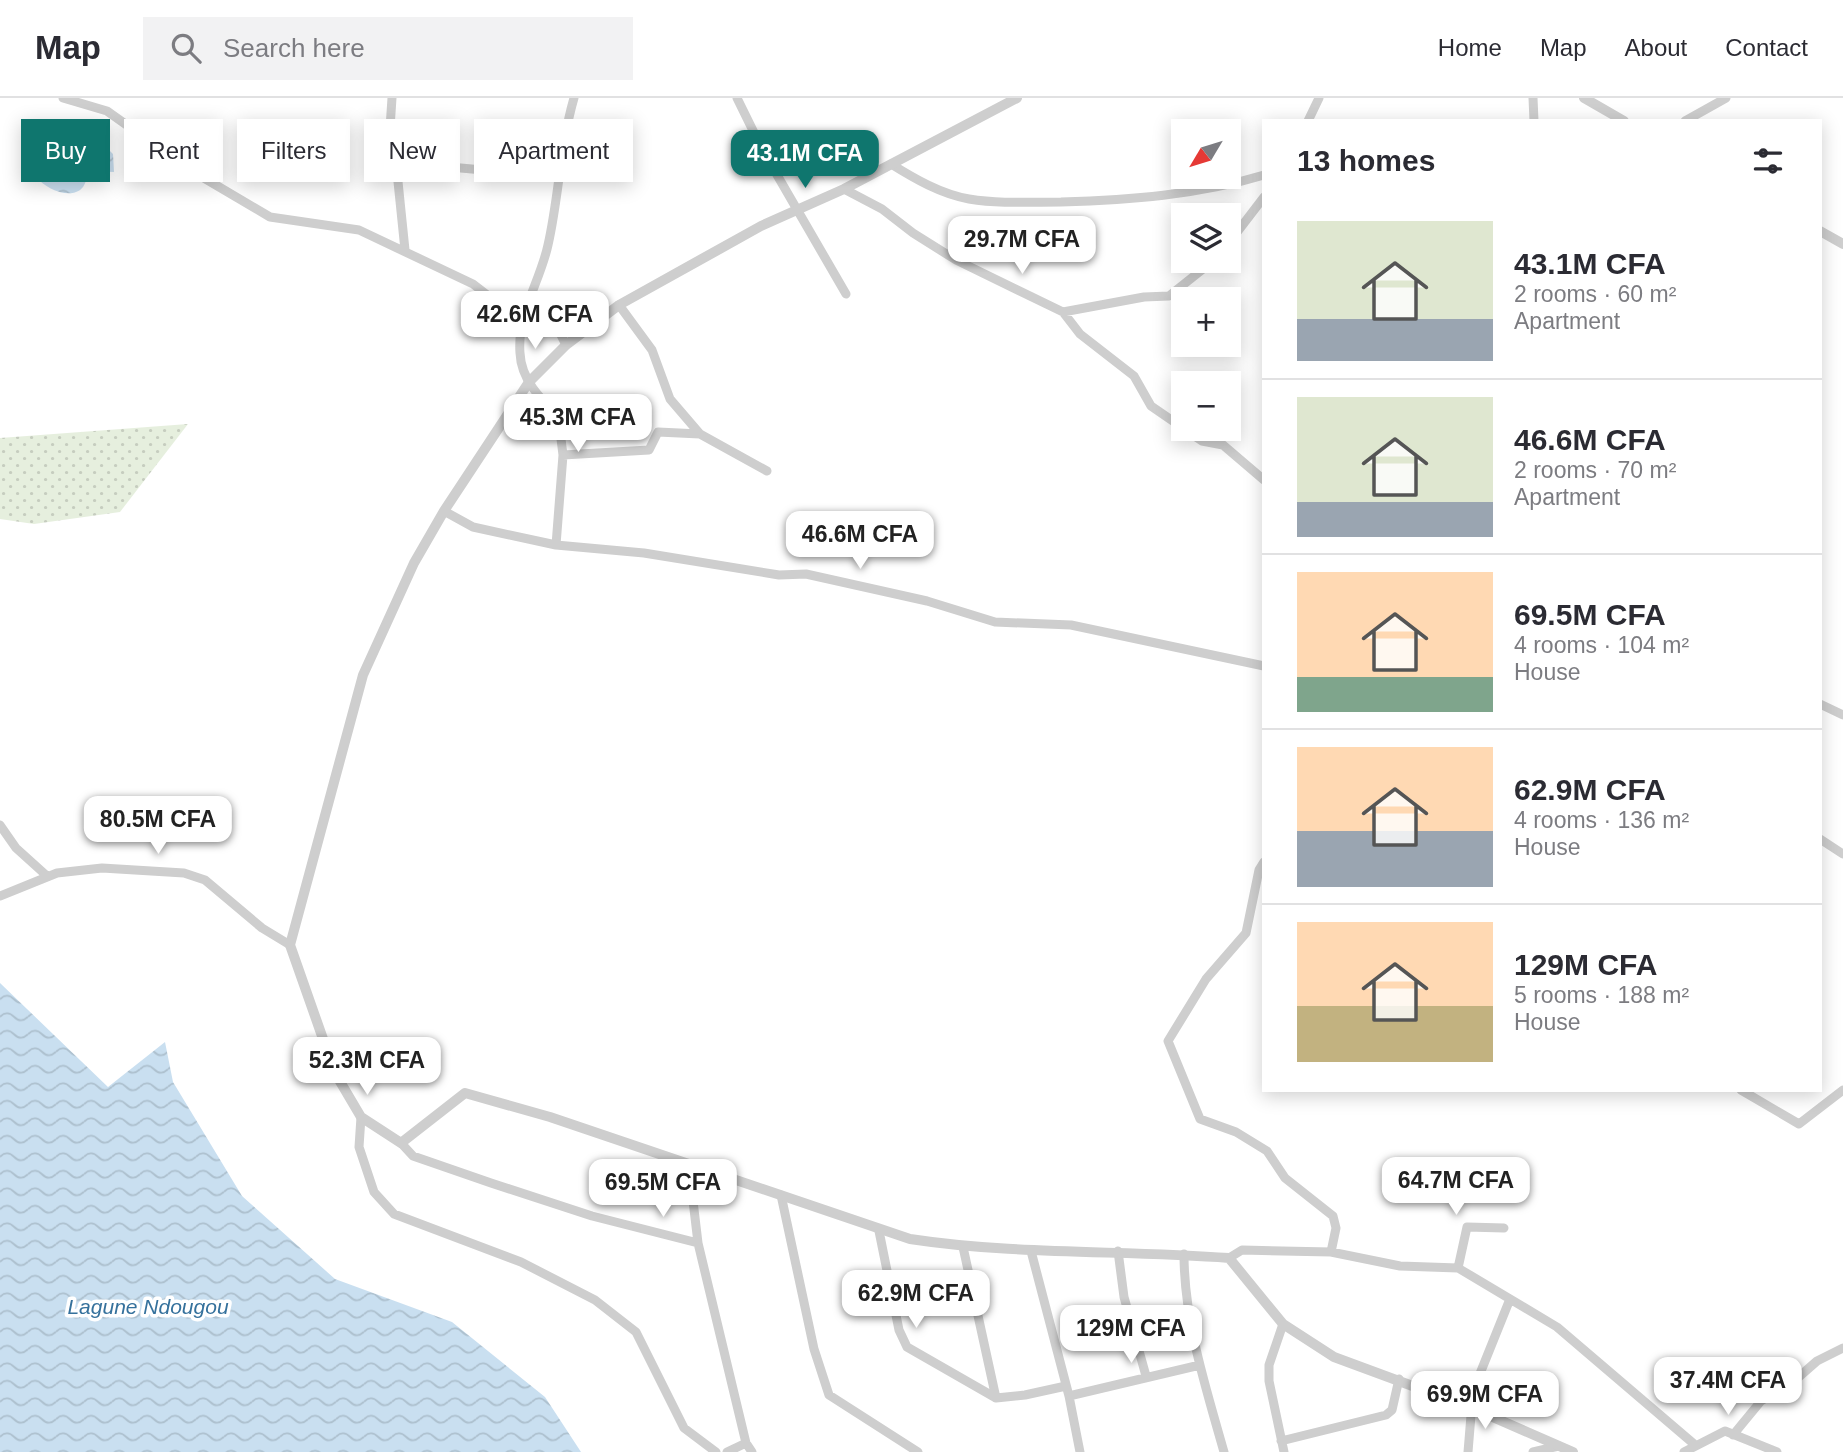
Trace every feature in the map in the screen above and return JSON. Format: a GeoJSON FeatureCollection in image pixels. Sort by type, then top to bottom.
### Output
{"type":"FeatureCollection","features":[{"type":"Feature","properties":{"kind":"street"},"geometry":{"type":"LineString","coordinates":[[63,98],[107,111],[187,169],[270,217],[359,230],[473,284],[522,322],[555,323],[566,345]]}},
{"type":"Feature","properties":{"kind":"street"},"geometry":{"type":"LineString","coordinates":[[391,119],[392,98]]}},
{"type":"Feature","properties":{"kind":"street"},"geometry":{"type":"LineString","coordinates":[[569,119],[573,98]]}},
{"type":"Feature","properties":{"kind":"street"},"geometry":{"type":"LineString","coordinates":[[737,98],[762,149],[799,208],[846,295]]}},
{"type":"Feature","properties":{"kind":"street"},"geometry":{"type":"LineString","coordinates":[[698,1243],[592,1216],[413,1156],[401,1143],[361,1117],[335,1073],[290,945],[363,675],[414,563],[444,510],[529,382],[566,345],[620,304],[761,226],[844,189],[1016,98]]}},
{"type":"Feature","properties":{"kind":"street"},"geometry":{"type":"LineString","coordinates":[[1309,119],[1319,98]]}},
{"type":"Feature","properties":{"kind":"street"},"geometry":{"type":"LineString","coordinates":[[1533,98],[1534,119]]}},
{"type":"Feature","properties":{"kind":"street"},"geometry":{"type":"LineString","coordinates":[[1584,98],[1621,119]]}},
{"type":"Feature","properties":{"kind":"street"},"geometry":{"type":"LineString","coordinates":[[1689,119],[1726,98]]}},
{"type":"Feature","properties":{"kind":"street"},"geometry":{"type":"LineString","coordinates":[[891,164],[925,185],[967,199],[1009,202],[1154,197],[1226,187],[1262,176]]}},
{"type":"Feature","properties":{"kind":"street"},"geometry":{"type":"LineString","coordinates":[[398,182],[405,250]]}},
{"type":"Feature","properties":{"kind":"street"},"geometry":{"type":"LineString","coordinates":[[556,545],[563,455],[558,415],[540,400],[529,382],[519,355],[522,322],[548,246],[557,182]]}},
{"type":"Feature","properties":{"kind":"street"},"geometry":{"type":"LineString","coordinates":[[844,189],[883,209],[913,233],[956,260],[1063,312],[1080,334],[1133,376],[1151,406],[1171,419]]}},
{"type":"Feature","properties":{"kind":"street"},"geometry":{"type":"LineString","coordinates":[[1241,227],[1262,200]]}},
{"type":"Feature","properties":{"kind":"street"},"geometry":{"type":"LineString","coordinates":[[1822,232],[1843,244]]}},
{"type":"Feature","properties":{"kind":"street"},"geometry":{"type":"LineString","coordinates":[[1063,312],[1144,297],[1169,296],[1198,273]]}},
{"type":"Feature","properties":{"kind":"street"},"geometry":{"type":"LineString","coordinates":[[620,304],[652,350],[670,399],[700,434],[767,471]]}},
{"type":"Feature","properties":{"kind":"street"},"geometry":{"type":"LineString","coordinates":[[563,455],[649,450],[658,432],[700,434]]}},
{"type":"Feature","properties":{"kind":"street"},"geometry":{"type":"LineString","coordinates":[[1202,441],[1223,445],[1262,478]]}},
{"type":"Feature","properties":{"kind":"street"},"geometry":{"type":"LineString","coordinates":[[444,510],[473,527],[556,545],[644,553],[779,575],[806,574],[927,601],[995,622],[1071,625],[1262,666]]}},
{"type":"Feature","properties":{"kind":"street"},"geometry":{"type":"LineString","coordinates":[[1822,705],[1843,715]]}},
{"type":"Feature","properties":{"kind":"street"},"geometry":{"type":"LineString","coordinates":[[0,825],[16,848],[47,876]]}},
{"type":"Feature","properties":{"kind":"street"},"geometry":{"type":"LineString","coordinates":[[1822,840],[1843,854]]}},
{"type":"Feature","properties":{"kind":"street"},"geometry":{"type":"LineString","coordinates":[[1262,865],[1246,933],[1206,979],[1168,1041],[1200,1119],[1236,1132],[1267,1151],[1285,1178],[1334,1216],[1336,1228],[1332,1252]]}},
{"type":"Feature","properties":{"kind":"street"},"geometry":{"type":"LineString","coordinates":[[0,896],[47,876],[102,868],[184,873],[205,880],[262,928],[290,945]]}},
{"type":"Feature","properties":{"kind":"street"},"geometry":{"type":"LineString","coordinates":[[1744,1092],[1799,1124],[1843,1090]]}},
{"type":"Feature","properties":{"kind":"street"},"geometry":{"type":"LineString","coordinates":[[401,1143],[465,1093],[550,1117],[879,1231],[963,1247],[1031,1251],[1118,1251],[1230,1258],[1242,1251],[1332,1252],[1400,1266],[1458,1268],[1557,1327],[1694,1444]]}},
{"type":"Feature","properties":{"kind":"street"},"geometry":{"type":"LineString","coordinates":[[361,1117],[359,1147],[374,1192],[394,1214],[521,1262],[594,1300],[636,1332],[684,1428],[716,1452]]}},
{"type":"Feature","properties":{"kind":"street"},"geometry":{"type":"LineString","coordinates":[[689,1167],[698,1243],[746,1443],[752,1452]]}},
{"type":"Feature","properties":{"kind":"street"},"geometry":{"type":"LineString","coordinates":[[781,1195],[814,1349],[828,1395],[918,1452]]}},
{"type":"Feature","properties":{"kind":"street"},"geometry":{"type":"LineString","coordinates":[[1458,1268],[1466,1227],[1504,1228]]}},
{"type":"Feature","properties":{"kind":"street"},"geometry":{"type":"LineString","coordinates":[[879,1231],[899,1331],[907,1347],[996,1398],[1066,1386]]}},
{"type":"Feature","properties":{"kind":"street"},"geometry":{"type":"LineString","coordinates":[[963,1247],[996,1398]]}},
{"type":"Feature","properties":{"kind":"street"},"geometry":{"type":"LineString","coordinates":[[1031,1251],[1069,1396],[1080,1452]]}},
{"type":"Feature","properties":{"kind":"street"},"geometry":{"type":"LineString","coordinates":[[1118,1251],[1124,1297],[1146,1376]]}},
{"type":"Feature","properties":{"kind":"street"},"geometry":{"type":"LineString","coordinates":[[1184,1254],[1184,1281],[1200,1365],[1224,1452]]}},
{"type":"Feature","properties":{"kind":"street"},"geometry":{"type":"LineString","coordinates":[[1230,1258],[1283,1324],[1334,1356],[1472,1408],[1573,1452]]}},
{"type":"Feature","properties":{"kind":"street"},"geometry":{"type":"LineString","coordinates":[[1468,1452],[1473,1391],[1510,1299]]}},
{"type":"Feature","properties":{"kind":"street"},"geometry":{"type":"LineString","coordinates":[[1283,1324],[1269,1365],[1269,1381],[1284,1452]]}},
{"type":"Feature","properties":{"kind":"street"},"geometry":{"type":"LineString","coordinates":[[1733,1435],[1761,1401],[1793,1382],[1817,1361],[1843,1348]]}},
{"type":"Feature","properties":{"kind":"street"},"geometry":{"type":"LineString","coordinates":[[1069,1396],[1200,1365]]}},
{"type":"Feature","properties":{"kind":"street"},"geometry":{"type":"LineString","coordinates":[[1281,1441],[1387,1415],[1392,1410],[1399,1379]]}},
{"type":"Feature","properties":{"kind":"street"},"geometry":{"type":"LineString","coordinates":[[1684,1452],[1694,1444],[1725,1431],[1777,1452]]}},
{"type":"Feature","properties":{"kind":"street"},"geometry":{"type":"LineString","coordinates":[[727,1452],[746,1443]]}},
{"type":"Feature","properties":{"kind":"street"},"geometry":{"type":"LineString","coordinates":[[1533,1452],[1559,1446]]}},
{"type":"Feature","properties":{"kind":"green space"},"geometry":{"type":"Polygon","coordinates":[[[188,424],[120,512],[34,524],[0,519],[0,438],[188,424]]]}},
{"type":"Feature","properties":{"kind":"water"},"geometry":{"type":"Polygon","coordinates":[[[110,151],[113,154],[114,172],[110,172],[110,151]]]}},
{"type":"Feature","properties":{"kind":"water"},"geometry":{"type":"Polygon","coordinates":[[[42,182],[86,182],[83,187],[72,193],[59,192],[42,182]]]}},
{"type":"Feature","properties":{"kind":"water","name":"Lagune Ndougou"},"geometry":{"type":"Polygon","coordinates":[[[0,983],[108,1087],[165,1042],[173,1082],[242,1196],[335,1279],[452,1322],[545,1397],[581,1452],[0,1452],[0,983]]]}}]}
